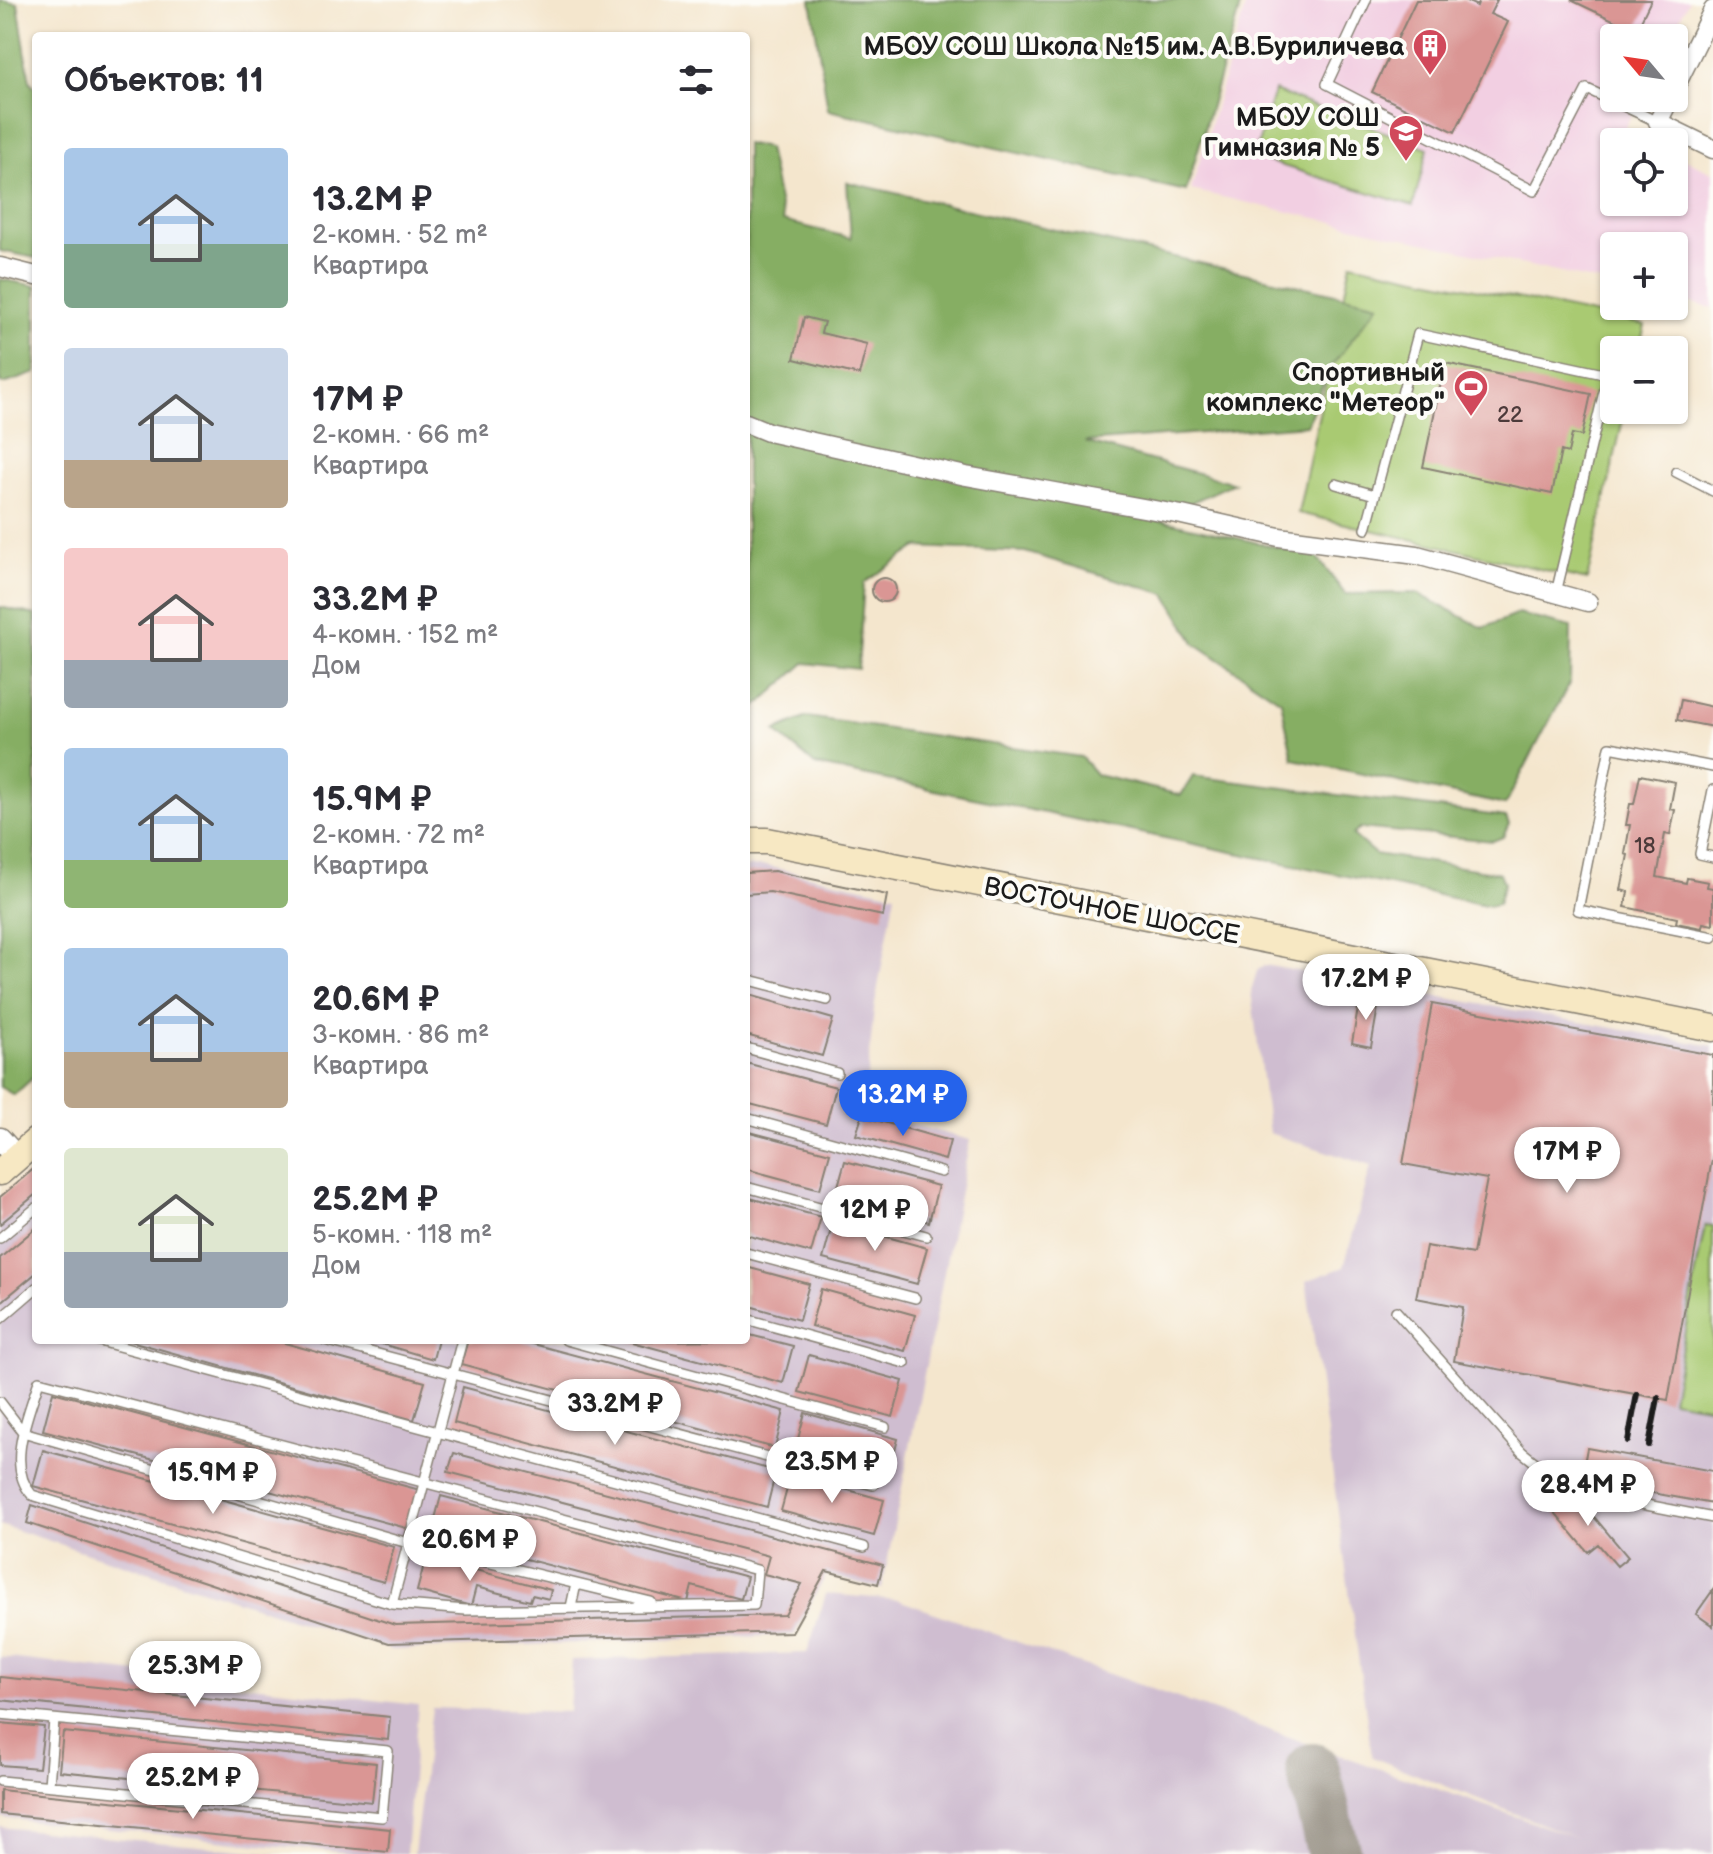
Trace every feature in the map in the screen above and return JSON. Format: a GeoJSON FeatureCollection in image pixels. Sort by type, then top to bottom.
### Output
{"type":"FeatureCollection","features":[{"type":"Feature","properties":{"kind":"main road","name":"ВОСТОЧНОЕ ШОССЕ"},"geometry":{"type":"LineString","coordinates":[[750,841],[767,841],[1713,1028]]}},
{"type":"Feature","properties":{"kind":"street"},"geometry":{"type":"LineString","coordinates":[[1688,61],[1713,10]]}},
{"type":"Feature","properties":{"kind":"street"},"geometry":{"type":"LineString","coordinates":[[1663,112],[1658,122],[1713,149]]}},
{"type":"Feature","properties":{"kind":"street"},"geometry":{"type":"LineString","coordinates":[[0,267],[32,275]]}},
{"type":"Feature","properties":{"kind":"street"},"geometry":{"type":"LineString","coordinates":[[750,425],[768,432],[966,476],[1182,515],[1279,537],[1417,555],[1588,602]]}},
{"type":"Feature","properties":{"kind":"lane"},"geometry":{"type":"LineString","coordinates":[[1366,0],[1327,84],[1534,191],[1587,89],[1658,122]]}},
{"type":"Feature","properties":{"kind":"lane"},"geometry":{"type":"LineString","coordinates":[[1366,529],[1418,334],[1608,375],[1556,593]]}},
{"type":"Feature","properties":{"kind":"lane"},"geometry":{"type":"LineString","coordinates":[[1676,472],[1713,491]]}},
{"type":"Feature","properties":{"kind":"lane"},"geometry":{"type":"LineString","coordinates":[[1336,484],[1375,495]]}},
{"type":"Feature","properties":{"kind":"lane"},"geometry":{"type":"LineString","coordinates":[[1713,767],[1610,747],[1578,910],[1713,937]]}},
{"type":"Feature","properties":{"kind":"lane"},"geometry":{"type":"LineString","coordinates":[[1713,790],[1700,854],[1713,857]]}},
{"type":"Feature","properties":{"kind":"lane"},"geometry":{"type":"LineString","coordinates":[[750,980],[827,1000]]}},
{"type":"Feature","properties":{"kind":"lane"},"geometry":{"type":"LineString","coordinates":[[750,1049],[837,1073]]}},
{"type":"Feature","properties":{"kind":"lane"},"geometry":{"type":"LineString","coordinates":[[750,1119],[941,1172]]}},
{"type":"Feature","properties":{"kind":"lane"},"geometry":{"type":"LineString","coordinates":[[750,1188],[926,1236]]}},
{"type":"Feature","properties":{"kind":"lane"},"geometry":{"type":"LineString","coordinates":[[0,1238],[32,1211]]}},
{"type":"Feature","properties":{"kind":"lane"},"geometry":{"type":"LineString","coordinates":[[750,1254],[915,1298]]}},
{"type":"Feature","properties":{"kind":"lane"},"geometry":{"type":"LineString","coordinates":[[0,1319],[32,1291]]}},
{"type":"Feature","properties":{"kind":"lane"},"geometry":{"type":"LineString","coordinates":[[1396,1311],[1522,1452],[1551,1475],[1616,1499],[1713,1518]]}},
{"type":"Feature","properties":{"kind":"lane"},"geometry":{"type":"LineString","coordinates":[[750,1320],[905,1363]]}},
{"type":"Feature","properties":{"kind":"lane"},"geometry":{"type":"LineString","coordinates":[[111,1344],[864,1547]]}},
{"type":"Feature","properties":{"kind":"lane"},"geometry":{"type":"LineString","coordinates":[[340,1344],[873,1485]]}},
{"type":"Feature","properties":{"kind":"lane"},"geometry":{"type":"LineString","coordinates":[[392,1604],[461,1344]]}},
{"type":"Feature","properties":{"kind":"lane"},"geometry":{"type":"LineString","coordinates":[[581,1344],[885,1427]]}},
{"type":"Feature","properties":{"kind":"lane"},"geometry":{"type":"LineString","coordinates":[[39,1381],[424,1482],[757,1570],[754,1605],[466,1610],[392,1604],[32,1495],[23,1485],[20,1465],[23,1432],[39,1381]]}},
{"type":"Feature","properties":{"kind":"lane"},"geometry":{"type":"LineString","coordinates":[[0,1402],[23,1432],[408,1543],[664,1605]]}},
{"type":"Feature","properties":{"kind":"lane"},"geometry":{"type":"LineString","coordinates":[[571,1607],[576,1584]]}},
{"type":"Feature","properties":{"kind":"lane"},"geometry":{"type":"LineString","coordinates":[[0,1714],[388,1751],[382,1817],[0,1781]]}},
{"type":"Feature","properties":{"kind":"lane"},"geometry":{"type":"LineString","coordinates":[[49,1785],[54,1720]]}},
{"type":"Feature","properties":{"kind":"shaded area","name":"МБОУ СОШ Гимназия № 5"},"geometry":{"type":"Polygon","coordinates":[[[1247,0],[1689,0],[1677,24],[1600,24],[1600,112],[1633,112],[1625,128],[1600,128],[1600,216],[1688,216],[1688,160],[1713,173],[1713,308],[1688,302],[1688,232],[1600,232],[1600,282],[1191,190],[1247,0]]]}},
{"type":"Feature","properties":{"kind":"shaded area"},"geometry":{"type":"Polygon","coordinates":[[[766,866],[895,894],[874,1009],[864,1112],[970,1140],[882,1589],[826,1575],[794,1635],[392,1650],[0,1525],[0,1203],[32,1175],[32,1344],[750,1344],[750,867],[766,866]]]}},
{"type":"Feature","properties":{"kind":"shaded area"},"geometry":{"type":"Polygon","coordinates":[[[1264,965],[1713,1046],[1713,1854],[414,1854],[432,1708],[569,1712],[572,1660],[807,1653],[826,1594],[898,1600],[1577,1838],[1372,1757],[1306,1281],[1344,1267],[1371,1166],[1269,1133],[1251,991],[1257,971],[1264,965]]]}},
{"type":"Feature","properties":{"kind":"shaded area"},"geometry":{"type":"Polygon","coordinates":[[[0,1657],[418,1705],[406,1854],[359,1854],[0,1818],[0,1657]]]}},
{"type":"Feature","properties":{"kind":"shaded area"},"geometry":{"type":"Polygon","coordinates":[[[0,1827],[240,1850],[282,1854],[0,1854],[0,1827]]]}},
{"type":"Feature","properties":{"kind":"green space"},"geometry":{"type":"Polygon","coordinates":[[[0,0],[18,3],[32,84],[32,257],[0,251],[0,0]]]}},
{"type":"Feature","properties":{"kind":"green space"},"geometry":{"type":"Polygon","coordinates":[[[811,0],[1242,0],[1186,191],[828,110],[811,0]]]}},
{"type":"Feature","properties":{"kind":"green space"},"geometry":{"type":"Polygon","coordinates":[[[1274,91],[1428,148],[1413,206],[1254,157],[1274,91]]]}},
{"type":"Feature","properties":{"kind":"green space"},"geometry":{"type":"Polygon","coordinates":[[[750,145],[768,148],[783,221],[851,238],[847,182],[1379,304],[1328,371],[1307,425],[1085,442],[1234,483],[1155,519],[1316,556],[1345,594],[1417,593],[1483,628],[1518,614],[1571,627],[1570,682],[1505,805],[1293,759],[1281,701],[1196,644],[1166,594],[1025,552],[917,547],[864,583],[858,669],[805,663],[750,712],[750,145]]]}},
{"type":"Feature","properties":{"kind":"green space","name":"Спортивный комплекс \"Метеор\""},"geometry":{"type":"Polygon","coordinates":[[[1351,263],[1600,316],[1600,320],[1645,325],[1642,336],[1600,336],[1600,424],[1622,424],[1587,580],[1298,513],[1351,263]]]}},
{"type":"Feature","properties":{"kind":"green space"},"geometry":{"type":"Polygon","coordinates":[[[0,279],[32,285],[32,374],[0,383],[0,279]]]}},
{"type":"Feature","properties":{"kind":"green space"},"geometry":{"type":"Polygon","coordinates":[[[0,607],[32,614],[32,1079],[14,1095],[0,1087],[0,607]]]}},
{"type":"Feature","properties":{"kind":"green space"},"geometry":{"type":"Polygon","coordinates":[[[807,717],[1081,757],[1097,775],[1181,795],[1193,776],[1506,817],[1509,824],[1503,837],[1493,841],[1360,828],[1353,835],[1375,854],[1500,873],[1504,883],[1498,904],[1490,906],[815,765],[775,731],[807,717]]]}},
{"type":"Feature","properties":{"kind":"green space"},"geometry":{"type":"Polygon","coordinates":[[[1705,1225],[1713,1226],[1713,1407],[1672,1400],[1705,1225]]]}},
{"type":"Feature","properties":{"kind":"building","name":"МБОУ СОШ Школа №15 им. А.В.Буриличева"},"geometry":{"type":"Polygon","coordinates":[[[1416,0],[1464,0],[1477,6],[1479,0],[1497,0],[1490,14],[1508,22],[1455,132],[1372,92],[1416,0]]]}},
{"type":"Feature","properties":{"kind":"building"},"geometry":{"type":"Polygon","coordinates":[[[1571,0],[1651,0],[1639,24],[1621,24],[1571,0]]]}},
{"type":"Feature","properties":{"kind":"building"},"geometry":{"type":"Polygon","coordinates":[[[804,317],[824,322],[821,333],[867,344],[859,375],[794,359],[804,317]]]}},
{"type":"Feature","properties":{"kind":"building"},"geometry":{"type":"Polygon","coordinates":[[[1445,363],[1591,394],[1582,436],[1572,434],[1568,453],[1561,451],[1552,494],[1423,467],[1445,363]]]}},
{"type":"Feature","properties":{"kind":"building"},"geometry":{"type":"Polygon","coordinates":[[[884,578],[893,581],[896,590],[893,599],[884,602],[875,599],[872,590],[875,581],[884,578]]]}},
{"type":"Feature","properties":{"kind":"building"},"geometry":{"type":"Polygon","coordinates":[[[1681,700],[1713,707],[1713,727],[1677,720],[1681,700]]]}},
{"type":"Feature","properties":{"kind":"building"},"geometry":{"type":"Polygon","coordinates":[[[1640,775],[1675,782],[1670,809],[1675,810],[1670,835],[1665,834],[1657,877],[1686,883],[1687,878],[1708,882],[1707,887],[1713,888],[1713,925],[1703,923],[1702,928],[1676,923],[1677,918],[1625,907],[1628,892],[1621,890],[1628,855],[1625,854],[1630,825],[1626,825],[1640,775]]]}},
{"type":"Feature","properties":{"kind":"building"},"geometry":{"type":"Polygon","coordinates":[[[774,871],[887,895],[883,916],[770,892],[750,894],[750,873],[774,871]]]}},
{"type":"Feature","properties":{"kind":"building"},"geometry":{"type":"Polygon","coordinates":[[[750,995],[833,1019],[822,1056],[750,1036],[750,995]]]}},
{"type":"Feature","properties":{"kind":"building"},"geometry":{"type":"Polygon","coordinates":[[[1360,997],[1379,1001],[1371,1047],[1352,1043],[1360,997]]]}},
{"type":"Feature","properties":{"kind":"building"},"geometry":{"type":"Polygon","coordinates":[[[1432,1004],[1713,1055],[1713,1154],[1668,1400],[1454,1361],[1463,1307],[1416,1298],[1426,1246],[1473,1254],[1487,1179],[1403,1164],[1432,1004]]]}},
{"type":"Feature","properties":{"kind":"building"},"geometry":{"type":"Polygon","coordinates":[[[750,1064],[836,1087],[826,1124],[750,1104],[750,1064]]]}},
{"type":"Feature","properties":{"kind":"building"},"geometry":{"type":"Polygon","coordinates":[[[862,1116],[950,1141],[945,1160],[856,1135],[862,1116]]]}},
{"type":"Feature","properties":{"kind":"building"},"geometry":{"type":"Polygon","coordinates":[[[750,1132],[830,1153],[820,1189],[750,1170],[750,1132]]]}},
{"type":"Feature","properties":{"kind":"building"},"geometry":{"type":"Polygon","coordinates":[[[845,1161],[938,1186],[929,1222],[835,1197],[845,1161]]]}},
{"type":"Feature","properties":{"kind":"building"},"geometry":{"type":"Polygon","coordinates":[[[32,1170],[32,1197],[0,1224],[0,1197],[32,1170]]]}},
{"type":"Feature","properties":{"kind":"building"},"geometry":{"type":"Polygon","coordinates":[[[750,1198],[821,1217],[811,1253],[750,1236],[750,1198]]]}},
{"type":"Feature","properties":{"kind":"building"},"geometry":{"type":"Polygon","coordinates":[[[833,1222],[927,1248],[917,1284],[823,1259],[833,1222]]]}},
{"type":"Feature","properties":{"kind":"building"},"geometry":{"type":"Polygon","coordinates":[[[32,1231],[32,1276],[0,1303],[0,1258],[32,1231]]]}},
{"type":"Feature","properties":{"kind":"building"},"geometry":{"type":"Polygon","coordinates":[[[750,1268],[809,1284],[799,1320],[750,1306],[750,1268]]]}},
{"type":"Feature","properties":{"kind":"building"},"geometry":{"type":"Polygon","coordinates":[[[821,1289],[915,1315],[905,1351],[811,1326],[821,1289]]]}},
{"type":"Feature","properties":{"kind":"building"},"geometry":{"type":"Polygon","coordinates":[[[750,1335],[793,1346],[783,1383],[639,1344],[750,1344],[750,1335]]]}},
{"type":"Feature","properties":{"kind":"building"},"geometry":{"type":"Polygon","coordinates":[[[141,1344],[288,1344],[425,1382],[414,1420],[141,1344]]]}},
{"type":"Feature","properties":{"kind":"building"},"geometry":{"type":"Polygon","coordinates":[[[382,1344],[437,1344],[433,1359],[382,1344]]]}},
{"type":"Feature","properties":{"kind":"building"},"geometry":{"type":"Polygon","coordinates":[[[467,1344],[533,1344],[784,1411],[775,1448],[461,1364],[467,1344]]]}},
{"type":"Feature","properties":{"kind":"building"},"geometry":{"type":"Polygon","coordinates":[[[809,1355],[903,1381],[893,1417],[799,1392],[809,1355]]]}},
{"type":"Feature","properties":{"kind":"building"},"geometry":{"type":"Polygon","coordinates":[[[463,1387],[776,1471],[767,1507],[454,1423],[463,1387]]]}},
{"type":"Feature","properties":{"kind":"building"},"geometry":{"type":"Polygon","coordinates":[[[53,1392],[420,1490],[410,1529],[43,1430],[53,1392]]]}},
{"type":"Feature","properties":{"kind":"building"},"geometry":{"type":"Polygon","coordinates":[[[805,1413],[898,1439],[889,1475],[795,1450],[805,1413]]]}},
{"type":"Feature","properties":{"kind":"building"},"geometry":{"type":"Polygon","coordinates":[[[1587,1448],[1713,1471],[1713,1504],[1581,1480],[1587,1448]]]}},
{"type":"Feature","properties":{"kind":"building"},"geometry":{"type":"Polygon","coordinates":[[[43,1450],[394,1547],[384,1582],[33,1486],[43,1450]]]}},
{"type":"Feature","properties":{"kind":"building"},"geometry":{"type":"Polygon","coordinates":[[[454,1453],[883,1565],[878,1584],[826,1571],[792,1632],[389,1643],[27,1523],[32,1505],[395,1625],[785,1615],[802,1584],[764,1574],[769,1556],[448,1472],[454,1453]]]}},
{"type":"Feature","properties":{"kind":"building"},"geometry":{"type":"Polygon","coordinates":[[[791,1474],[884,1500],[874,1536],[781,1511],[791,1474]]]}},
{"type":"Feature","properties":{"kind":"building"},"geometry":{"type":"Polygon","coordinates":[[[1573,1492],[1628,1557],[1617,1566],[1598,1544],[1588,1552],[1552,1509],[1573,1492]]]}},
{"type":"Feature","properties":{"kind":"building"},"geometry":{"type":"Polygon","coordinates":[[[441,1496],[747,1577],[741,1599],[692,1586],[688,1602],[431,1534],[441,1496]]]}},
{"type":"Feature","properties":{"kind":"building"},"geometry":{"type":"Polygon","coordinates":[[[426,1557],[551,1590],[549,1599],[532,1595],[530,1601],[476,1587],[471,1606],[417,1591],[426,1557]]]}},
{"type":"Feature","properties":{"kind":"building"},"geometry":{"type":"Polygon","coordinates":[[[1713,1590],[1713,1626],[1696,1614],[1713,1590]]]}},
{"type":"Feature","properties":{"kind":"building"},"geometry":{"type":"Polygon","coordinates":[[[0,1677],[390,1717],[388,1740],[0,1700],[0,1677]]]}},
{"type":"Feature","properties":{"kind":"building"},"geometry":{"type":"Polygon","coordinates":[[[0,1723],[44,1727],[39,1768],[0,1765],[0,1723]]]}},
{"type":"Feature","properties":{"kind":"building"},"geometry":{"type":"Polygon","coordinates":[[[63,1732],[376,1763],[372,1802],[59,1771],[63,1732]]]}},
{"type":"Feature","properties":{"kind":"building"},"geometry":{"type":"Polygon","coordinates":[[[0,1790],[390,1829],[388,1852],[0,1814],[0,1790]]]}},
{"type":"Feature","properties":{"kind":"taxiway"},"geometry":{"type":"LineString","coordinates":[[1313,1770],[1334,1854]]}},
{"type":"Feature","properties":{"kind":"railway"},"geometry":{"type":"LineString","coordinates":[[1628,1441],[1637,1394]]}},
{"type":"Feature","properties":{"kind":"railway"},"geometry":{"type":"LineString","coordinates":[[1649,1445],[1658,1398]]}},
{"type":"Feature","properties":{"kind":"place","name":"МБОУ СОШ Школа №15 им. А.В.Буриличева"},"geometry":{"type":"Point","coordinates":[1430,77]}},
{"type":"Feature","properties":{"kind":"place","name":"МБОУ СОШ Гимназия № 5"},"geometry":{"type":"Point","coordinates":[1406,163]}},
{"type":"Feature","properties":{"kind":"place","name":"Спортивный комплекс \"Метеор\""},"geometry":{"type":"Point","coordinates":[1471,418]}}]}
